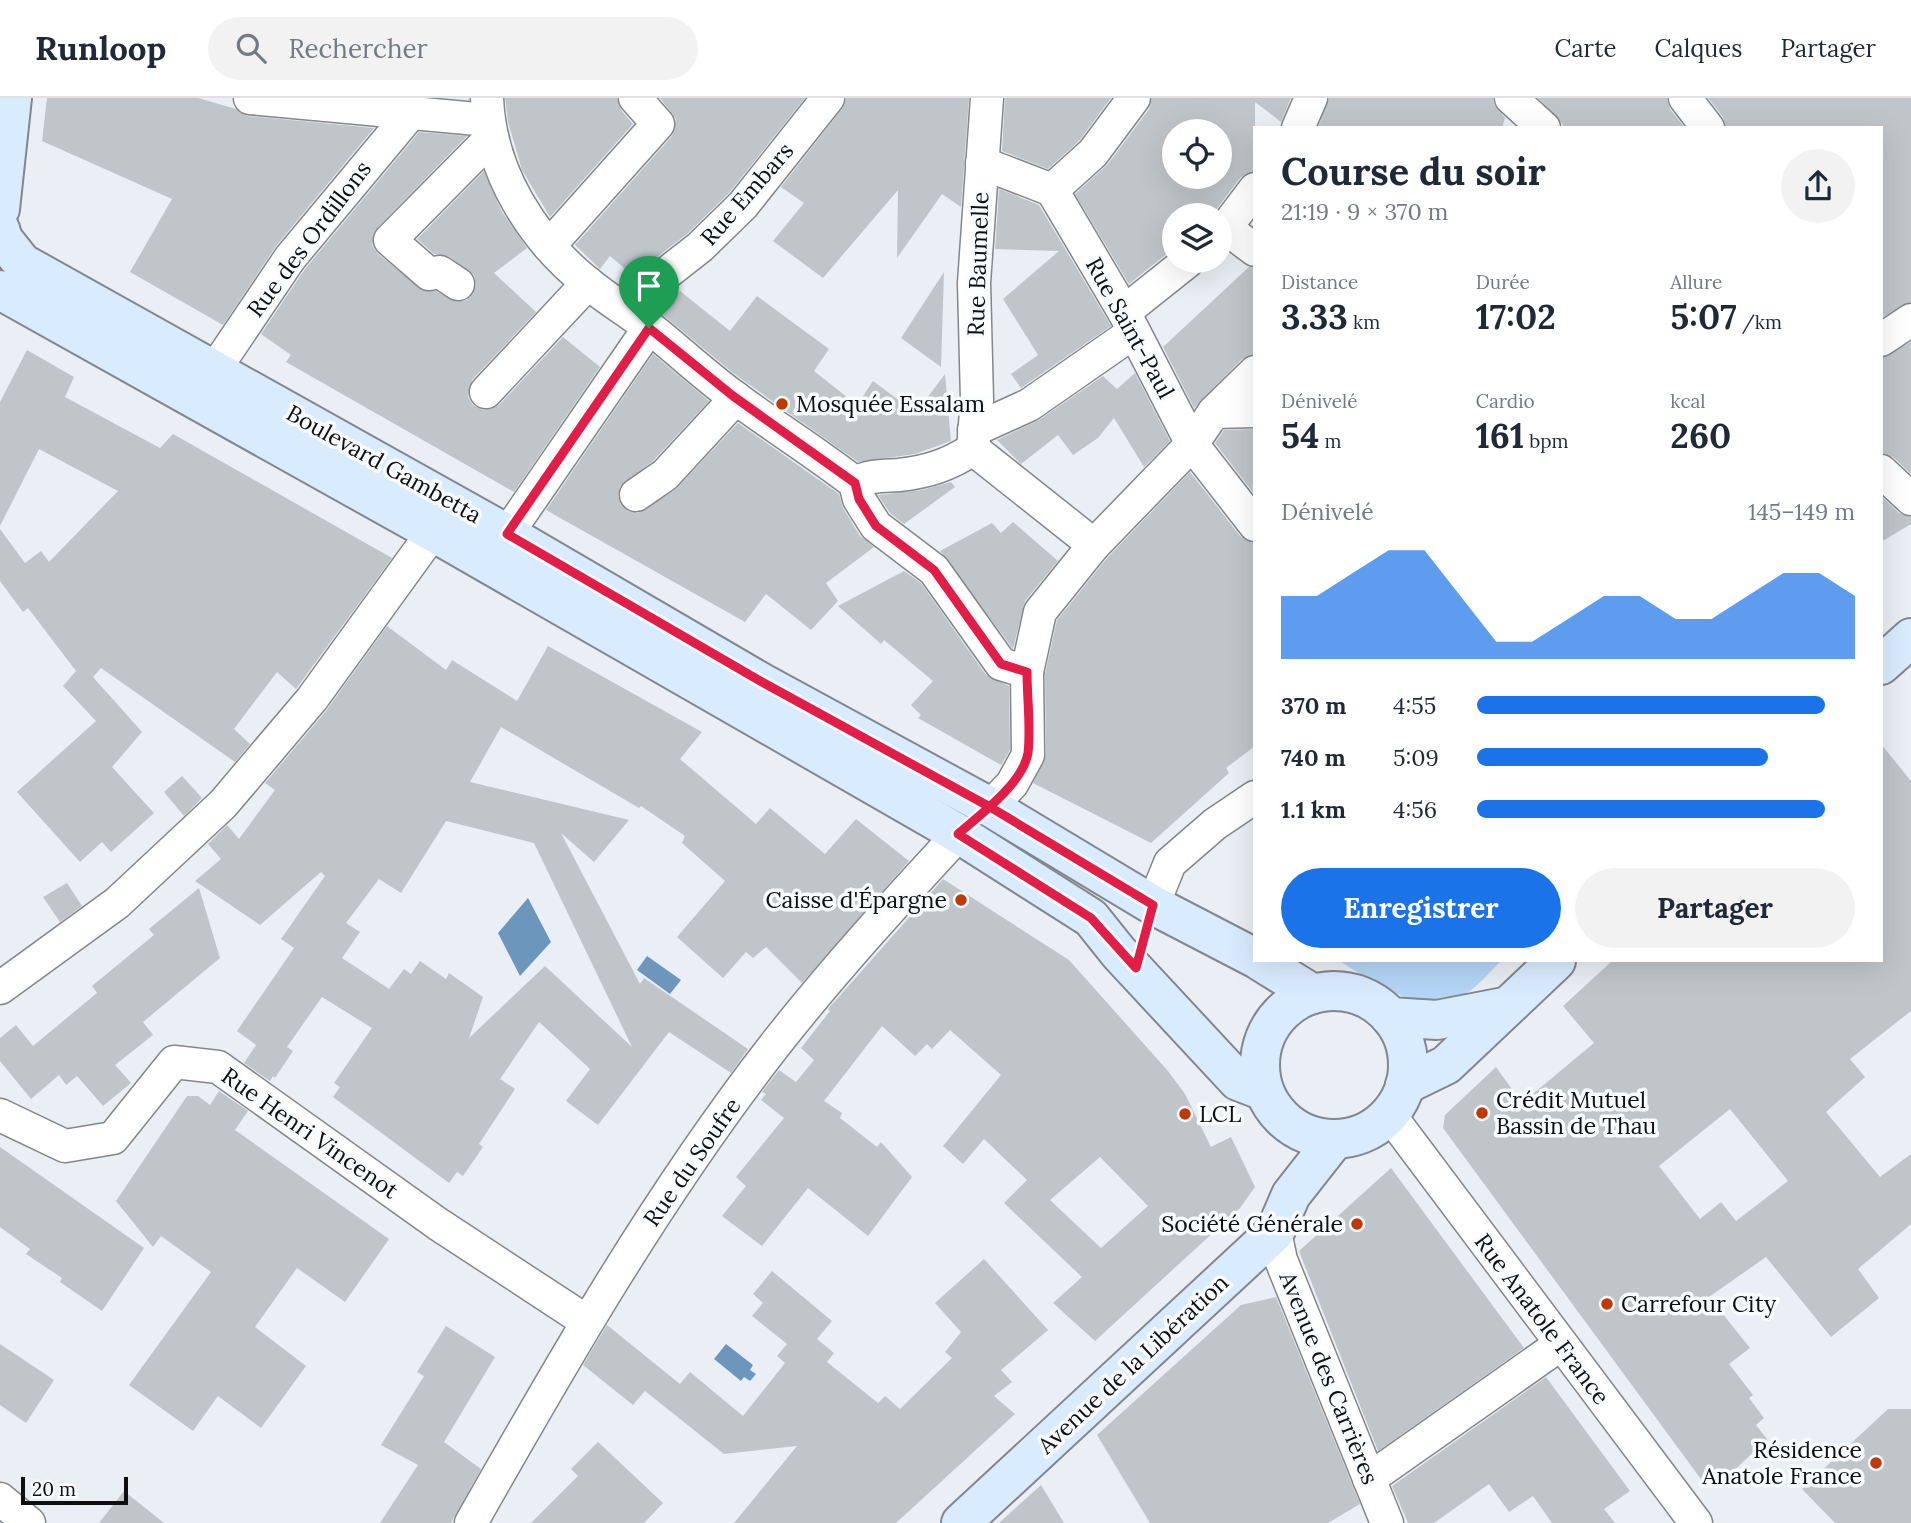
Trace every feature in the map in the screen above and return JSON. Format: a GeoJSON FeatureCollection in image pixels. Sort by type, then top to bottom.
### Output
{"type":"FeatureCollection","features":[{"type":"Feature","properties":{"kind":"main road"},"geometry":{"type":"LineString","coordinates":[[4,259],[12,98]]}},
{"type":"Feature","properties":{"kind":"main road","name":"Boulevard Gambetta"},"geometry":{"type":"LineString","coordinates":[[4,259],[215,369],[762,682],[990,807],[1153,905],[1253,957]]}},
{"type":"Feature","properties":{"kind":"main road","name":"Boulevard Gambetta"},"geometry":{"type":"LineString","coordinates":[[4,259],[433,532],[958,834],[1091,918],[1238,1081],[1272,1104]]}},
{"type":"Feature","properties":{"kind":"main road"},"geometry":{"type":"LineString","coordinates":[[1883,663],[1911,638]]}},
{"type":"Feature","properties":{"kind":"main road"},"geometry":{"type":"LineString","coordinates":[[958,834],[990,807]]}},
{"type":"Feature","properties":{"kind":"main road"},"geometry":{"type":"LineString","coordinates":[[1136,968],[1153,905]]}},
{"type":"Feature","properties":{"kind":"main road"},"geometry":{"type":"LineString","coordinates":[[1262,962],[1313,994]]}},
{"type":"Feature","properties":{"kind":"main road"},"geometry":{"type":"LineString","coordinates":[[1272,1104],[1296,1129],[1315,1137],[1335,1139],[1355,1136],[1374,1127],[1397,1099],[1446,1065],[1504,1007],[1555,962]]}},
{"type":"Feature","properties":{"kind":"main road"},"geometry":{"type":"LineString","coordinates":[[1291,1195],[1272,1104],[1259,1068],[1263,1043],[1274,1021],[1291,1004],[1313,994],[1334,991],[1355,995],[1374,1003],[1390,1017],[1402,1038],[1408,1061],[1397,1099]]}},
{"type":"Feature","properties":{"kind":"main road"},"geometry":{"type":"LineString","coordinates":[[1390,1017],[1437,1020],[1504,1007]]}},
{"type":"Feature","properties":{"kind":"main road","name":"Avenue de la Libération"},"geometry":{"type":"LineString","coordinates":[[961,1523],[1275,1232],[1291,1195],[1335,1139]]}},
{"type":"Feature","properties":{"kind":"street"},"geometry":{"type":"LineString","coordinates":[[250,98],[410,114],[489,118]]}},
{"type":"Feature","properties":{"kind":"street"},"geometry":{"type":"LineString","coordinates":[[550,246],[658,124],[635,98]]}},
{"type":"Feature","properties":{"kind":"street","name":"Rue Embars"},"geometry":{"type":"LineString","coordinates":[[507,534],[642,322],[663,276],[701,247],[743,205],[828,98]]}},
{"type":"Feature","properties":{"kind":"street","name":"Rue Baumelle"},"geometry":{"type":"LineString","coordinates":[[973,440],[976,400],[974,283],[987,98]]}},
{"type":"Feature","properties":{"kind":"street"},"geometry":{"type":"LineString","coordinates":[[982,163],[1052,190],[1093,152],[1135,98]]}},
{"type":"Feature","properties":{"kind":"street"},"geometry":{"type":"LineString","coordinates":[[1299,126],[1311,98]]}},
{"type":"Feature","properties":{"kind":"street"},"geometry":{"type":"LineString","coordinates":[[1685,98],[1706,126]]}},
{"type":"Feature","properties":{"kind":"street","name":"Rue des Ordillons"},"geometry":{"type":"LineString","coordinates":[[215,369],[290,258],[410,114]]}},
{"type":"Feature","properties":{"kind":"street"},"geometry":{"type":"LineString","coordinates":[[489,118],[499,160],[521,209],[550,246],[588,283],[642,322],[736,398],[855,483],[859,499],[876,526],[934,570],[1001,664],[1027,672]]}},
{"type":"Feature","properties":{"kind":"street"},"geometry":{"type":"LineString","coordinates":[[458,284],[440,272],[429,274],[390,240],[489,118]]}},
{"type":"Feature","properties":{"kind":"street","name":"Rue Saint-Paul"},"geometry":{"type":"LineString","coordinates":[[1052,190],[1129,322],[1192,444],[1253,522]]}},
{"type":"Feature","properties":{"kind":"street"},"geometry":{"type":"LineString","coordinates":[[1232,222],[1252,199]]}},
{"type":"Feature","properties":{"kind":"street"},"geometry":{"type":"LineString","coordinates":[[1232,237],[1253,249]]}},
{"type":"Feature","properties":{"kind":"street"},"geometry":{"type":"LineString","coordinates":[[855,483],[866,477],[924,471],[951,464],[973,440],[1029,405],[1129,322],[1176,273]]}},
{"type":"Feature","properties":{"kind":"street"},"geometry":{"type":"LineString","coordinates":[[486,392],[588,283]]}},
{"type":"Feature","properties":{"kind":"street"},"geometry":{"type":"LineString","coordinates":[[1883,339],[1911,320]]}},
{"type":"Feature","properties":{"kind":"street"},"geometry":{"type":"LineString","coordinates":[[990,807],[1012,784],[1028,755],[1027,672],[1040,612],[1094,545],[1192,444],[1214,412],[1253,374]]}},
{"type":"Feature","properties":{"kind":"street"},"geometry":{"type":"LineString","coordinates":[[636,495],[665,475],[736,398]]}},
{"type":"Feature","properties":{"kind":"street"},"geometry":{"type":"LineString","coordinates":[[1214,412],[1253,411]]}},
{"type":"Feature","properties":{"kind":"street"},"geometry":{"type":"LineString","coordinates":[[973,440],[1094,545]]}},
{"type":"Feature","properties":{"kind":"street"},"geometry":{"type":"LineString","coordinates":[[1883,473],[1911,499]]}},
{"type":"Feature","properties":{"kind":"street"},"geometry":{"type":"LineString","coordinates":[[0,988],[117,903],[223,804],[312,699],[433,532]]}},
{"type":"Feature","properties":{"kind":"street"},"geometry":{"type":"LineString","coordinates":[[1153,905],[1170,863],[1214,824],[1253,798]]}},
{"type":"Feature","properties":{"kind":"street","name":"Rue du Soufre"},"geometry":{"type":"LineString","coordinates":[[471,1523],[586,1321],[670,1192],[774,1046],[870,931],[958,834]]}},
{"type":"Feature","properties":{"kind":"street","name":"Rue Henri Vincenot"},"geometry":{"type":"LineString","coordinates":[[0,1115],[65,1146],[113,1138],[174,1062],[218,1067],[438,1224],[586,1321]]}},
{"type":"Feature","properties":{"kind":"street","name":"Rue Anatole France"},"geometry":{"type":"LineString","coordinates":[[1397,1099],[1560,1344],[1696,1523]]}},
{"type":"Feature","properties":{"kind":"street","name":"Avenue des Carrières"},"geometry":{"type":"LineString","coordinates":[[1275,1232],[1281,1260],[1387,1523]]}},
{"type":"Feature","properties":{"kind":"street"},"geometry":{"type":"LineString","coordinates":[[1369,1479],[1560,1344]]}},
{"type":"Feature","properties":{"kind":"street"},"geometry":{"type":"LineString","coordinates":[[0,1499],[29,1523]]}},
{"type":"Feature","properties":{"kind":"shaded area"},"geometry":{"type":"Polygon","coordinates":[[[528,898],[551,942],[520,976],[498,933],[528,898]]]}},
{"type":"Feature","properties":{"kind":"shaded area"},"geometry":{"type":"Polygon","coordinates":[[[647,956],[681,980],[670,994],[637,970],[647,956]]]}},
{"type":"Feature","properties":{"kind":"shaded area"},"geometry":{"type":"Polygon","coordinates":[[[1341,962],[1500,962],[1470,991],[1448,1000],[1415,1000],[1384,988],[1341,962]]]}},
{"type":"Feature","properties":{"kind":"shaded area"},"geometry":{"type":"Polygon","coordinates":[[[726,1344],[753,1365],[750,1370],[756,1374],[750,1381],[744,1377],[741,1381],[714,1359],[726,1344]]]}},
{"type":"Feature","properties":{"kind":"building"},"geometry":{"type":"Polygon","coordinates":[[[47,98],[198,98],[236,109],[248,116],[374,128],[276,246],[223,325],[130,272],[172,199],[42,141],[47,98]]]}},
{"type":"Feature","properties":{"kind":"building"},"geometry":{"type":"Polygon","coordinates":[[[505,98],[617,98],[621,110],[633,124],[550,217],[522,170],[508,122],[505,98]]]}},
{"type":"Feature","properties":{"kind":"building"},"geometry":{"type":"Polygon","coordinates":[[[660,98],[805,98],[729,193],[688,233],[651,262],[638,280],[610,256],[600,269],[575,245],[672,136],[676,119],[660,98]]]}},
{"type":"Feature","properties":{"kind":"building"},"geometry":{"type":"Polygon","coordinates":[[[846,98],[969,98],[961,207],[942,194],[897,258],[898,190],[823,278],[773,241],[804,203],[781,187],[842,109],[846,98]]]}},
{"type":"Feature","properties":{"kind":"building"},"geometry":{"type":"Polygon","coordinates":[[[1005,98],[1111,98],[1079,141],[1048,169],[1002,151],[1005,98]]]}},
{"type":"Feature","properties":{"kind":"building"},"geometry":{"type":"Polygon","coordinates":[[[1152,98],[1291,98],[1281,122],[1255,102],[1253,172],[1241,177],[1232,189],[1232,119],[1162,119],[1162,189],[1232,189],[1221,203],[1162,203],[1162,258],[1129,284],[1075,194],[1108,164],[1149,109],[1152,98]]]}},
{"type":"Feature","properties":{"kind":"building"},"geometry":{"type":"Polygon","coordinates":[[[1329,98],[1493,98],[1494,104],[1505,118],[1503,126],[1319,126],[1329,98]]]}},
{"type":"Feature","properties":{"kind":"building"},"geometry":{"type":"Polygon","coordinates":[[[1538,98],[1667,98],[1670,109],[1683,126],[1564,126],[1538,98]]]}},
{"type":"Feature","properties":{"kind":"building"},"geometry":{"type":"Polygon","coordinates":[[[1708,98],[1911,98],[1911,302],[1883,317],[1883,126],[1725,126],[1723,117],[1708,98]]]}},
{"type":"Feature","properties":{"kind":"building"},"geometry":{"type":"Polygon","coordinates":[[[419,132],[467,136],[377,228],[372,245],[378,254],[424,291],[436,291],[456,302],[467,300],[476,286],[474,275],[450,257],[434,254],[417,239],[484,171],[502,212],[527,248],[494,273],[536,312],[472,380],[468,397],[473,405],[483,410],[499,405],[563,337],[600,367],[514,492],[286,362],[291,355],[261,334],[305,269],[419,132]]]}},
{"type":"Feature","properties":{"kind":"building"},"geometry":{"type":"Polygon","coordinates":[[[999,189],[1039,205],[1111,326],[1021,388],[1011,374],[1038,355],[1003,299],[1059,251],[995,249],[999,189]]]}},
{"type":"Feature","properties":{"kind":"building"},"geometry":{"type":"Polygon","coordinates":[[[1249,267],[1253,268],[1253,355],[1242,359],[1194,408],[1163,347],[1249,267]]]}},
{"type":"Feature","properties":{"kind":"building"},"geometry":{"type":"Polygon","coordinates":[[[944,272],[941,367],[901,338],[944,272]]]}},
{"type":"Feature","properties":{"kind":"building"},"geometry":{"type":"Polygon","coordinates":[[[680,291],[730,331],[757,296],[829,349],[814,371],[857,405],[873,381],[916,413],[945,374],[951,441],[915,454],[858,462],[733,373],[663,315],[680,291]]]}},
{"type":"Feature","properties":{"kind":"building"},"geometry":{"type":"Polygon","coordinates":[[[1911,342],[1911,474],[1893,457],[1883,454],[1883,357],[1911,342]]]}},
{"type":"Feature","properties":{"kind":"building"},"geometry":{"type":"Polygon","coordinates":[[[27,350],[74,377],[65,397],[160,448],[173,434],[392,558],[296,689],[277,672],[234,729],[250,744],[235,762],[101,668],[93,677],[142,732],[112,767],[154,813],[111,852],[102,842],[80,862],[17,792],[96,721],[63,686],[76,671],[28,608],[23,612],[0,581],[0,529],[25,563],[41,551],[49,562],[118,491],[39,449],[0,526],[0,402],[27,350]]]}},
{"type":"Feature","properties":{"kind":"building"},"geometry":{"type":"Polygon","coordinates":[[[653,354],[709,401],[653,461],[620,487],[618,496],[621,505],[628,511],[638,513],[675,490],[738,423],[839,494],[843,508],[860,536],[874,547],[826,583],[838,601],[811,630],[766,594],[745,622],[546,510],[653,354]]]}},
{"type":"Feature","properties":{"kind":"building"},"geometry":{"type":"Polygon","coordinates":[[[1135,373],[1170,441],[1144,467],[1114,418],[1098,438],[1073,455],[1058,435],[1021,464],[997,440],[1039,420],[1103,376],[1117,389],[1135,373]]]}},
{"type":"Feature","properties":{"kind":"building"},"geometry":{"type":"Polygon","coordinates":[[[1253,429],[1253,492],[1215,443],[1224,430],[1253,429]]]}},
{"type":"Feature","properties":{"kind":"building"},"geometry":{"type":"Polygon","coordinates":[[[1190,472],[1240,536],[1253,542],[1253,748],[1226,768],[1229,773],[1151,843],[1033,783],[1046,755],[1045,674],[1057,620],[1108,557],[1190,472]]]}},
{"type":"Feature","properties":{"kind":"building"},"geometry":{"type":"Polygon","coordinates":[[[951,482],[955,487],[904,524],[890,513],[878,495],[922,490],[951,482]]]}},
{"type":"Feature","properties":{"kind":"building"},"geometry":{"type":"Polygon","coordinates":[[[1883,498],[1899,513],[1911,517],[1911,524],[1883,541],[1883,498]]]}},
{"type":"Feature","properties":{"kind":"building"},"geometry":{"type":"Polygon","coordinates":[[[1013,522],[1058,561],[1025,601],[1013,649],[940,551],[992,523],[1001,533],[1013,522]]]}},
{"type":"Feature","properties":{"kind":"building"},"geometry":{"type":"Polygon","coordinates":[[[904,571],[921,583],[986,675],[1009,686],[1010,750],[1001,765],[918,718],[921,715],[911,705],[933,681],[884,640],[881,644],[838,606],[904,571]]]}},
{"type":"Feature","properties":{"kind":"building"},"geometry":{"type":"Polygon","coordinates":[[[387,626],[446,670],[452,660],[517,701],[548,646],[702,732],[680,759],[756,824],[770,808],[825,854],[856,819],[909,861],[802,983],[766,947],[753,958],[746,952],[723,978],[677,937],[725,881],[682,843],[685,836],[641,806],[639,808],[501,727],[470,782],[629,820],[594,862],[561,833],[640,984],[644,978],[748,1049],[731,1073],[669,1032],[598,1125],[566,1101],[590,1069],[539,1022],[500,1079],[515,1089],[479,1144],[483,1147],[463,1176],[457,1172],[449,1183],[333,1097],[340,1087],[334,1083],[372,1028],[322,997],[287,1047],[293,1051],[275,1078],[273,1076],[270,1081],[244,1063],[256,1045],[237,1031],[294,948],[281,939],[325,876],[321,872],[260,925],[195,881],[221,859],[208,844],[227,825],[239,839],[275,790],[265,783],[326,711],[387,626]],[[446,821],[401,893],[379,879],[346,923],[360,932],[342,958],[389,989],[404,969],[411,974],[420,961],[446,979],[449,973],[483,997],[469,1038],[545,966],[632,1047],[534,843],[446,821]]]}},
{"type":"Feature","properties":{"kind":"building"},"geometry":{"type":"Polygon","coordinates":[[[1883,746],[1911,781],[1911,1011],[1850,1059],[1865,1077],[1826,1112],[1880,1177],[1911,1154],[1911,1224],[1858,1269],[1879,1298],[1831,1337],[1766,1257],[1709,1297],[1750,1348],[1729,1364],[1753,1395],[1749,1398],[1764,1418],[1756,1425],[1767,1439],[1718,1486],[1706,1486],[1443,1128],[1445,1115],[1496,1067],[1522,1103],[1594,1043],[1563,1006],[1611,962],[1883,962],[1883,746]],[[1730,1109],[1659,1166],[1700,1219],[1721,1202],[1736,1221],[1788,1181],[1730,1109]]]}},
{"type":"Feature","properties":{"kind":"building"},"geometry":{"type":"Polygon","coordinates":[[[182,776],[202,798],[184,816],[164,792],[182,776]]]}},
{"type":"Feature","properties":{"kind":"building"},"geometry":{"type":"Polygon","coordinates":[[[943,879],[1069,960],[1168,1071],[1185,1094],[1211,1147],[1231,1137],[1255,1187],[1240,1208],[1095,1341],[1053,1303],[1082,1277],[1004,1203],[1027,1180],[984,1139],[963,1164],[943,1146],[1001,1075],[950,1030],[932,1049],[927,1044],[915,1056],[882,1026],[824,1101],[842,1113],[840,1118],[877,1147],[881,1142],[912,1177],[868,1236],[808,1188],[762,1246],[722,1216],[746,1186],[736,1177],[784,1118],[761,1100],[766,1094],[762,1092],[779,1070],[796,1082],[814,1060],[801,1048],[830,1011],[828,1009],[943,879]],[[1100,1157],[1050,1200],[1101,1248],[1148,1206],[1100,1157]]]}},
{"type":"Feature","properties":{"kind":"building"},"geometry":{"type":"Polygon","coordinates":[[[67,883],[82,906],[60,922],[43,897],[67,883]]]}},
{"type":"Feature","properties":{"kind":"building"},"geometry":{"type":"Polygon","coordinates":[[[199,888],[220,958],[143,1022],[153,1035],[115,1065],[131,1083],[103,1106],[77,1076],[66,1085],[59,1075],[31,1099],[0,1061],[0,1038],[16,1025],[33,1046],[97,993],[92,986],[154,935],[149,929],[199,888]]]}},
{"type":"Feature","properties":{"kind":"building"},"geometry":{"type":"Polygon","coordinates":[[[219,1091],[248,1111],[235,1130],[389,1239],[345,1302],[297,1268],[255,1327],[306,1366],[261,1428],[218,1396],[193,1431],[129,1385],[211,1272],[161,1236],[153,1247],[116,1201],[187,1096],[198,1096],[210,1105],[219,1091]]]}},
{"type":"Feature","properties":{"kind":"building"},"geometry":{"type":"Polygon","coordinates":[[[0,1147],[144,1248],[102,1311],[60,1282],[62,1278],[26,1254],[30,1249],[0,1227],[0,1147]]]}},
{"type":"Feature","properties":{"kind":"building"},"geometry":{"type":"Polygon","coordinates":[[[1391,1168],[1524,1348],[1378,1451],[1299,1251],[1391,1168]]]}},
{"type":"Feature","properties":{"kind":"building"},"geometry":{"type":"Polygon","coordinates":[[[984,1259],[1048,1330],[1001,1370],[1012,1382],[994,1396],[1015,1414],[896,1523],[734,1523],[797,1446],[724,1454],[645,1391],[633,1405],[583,1365],[607,1325],[680,1384],[690,1372],[743,1416],[785,1363],[777,1356],[787,1344],[752,1316],[763,1303],[753,1294],[772,1271],[832,1321],[817,1339],[834,1353],[827,1362],[878,1403],[885,1396],[900,1409],[952,1358],[945,1352],[961,1332],[935,1303],[984,1259]]]}},
{"type":"Feature","properties":{"kind":"building"},"geometry":{"type":"Polygon","coordinates":[[[1276,1297],[1360,1504],[1328,1523],[1150,1523],[1097,1435],[1241,1305],[1276,1297]]]}},
{"type":"Feature","properties":{"kind":"building"},"geometry":{"type":"Polygon","coordinates":[[[446,1326],[495,1357],[444,1442],[481,1469],[451,1523],[380,1523],[418,1465],[381,1445],[424,1376],[417,1372],[446,1326]]]}},
{"type":"Feature","properties":{"kind":"building"},"geometry":{"type":"Polygon","coordinates":[[[0,1344],[54,1380],[26,1423],[0,1405],[0,1344]]]}},
{"type":"Feature","properties":{"kind":"building"},"geometry":{"type":"Polygon","coordinates":[[[1546,1377],[1630,1491],[1604,1509],[1615,1523],[1552,1523],[1533,1496],[1509,1512],[1489,1484],[1434,1523],[1408,1523],[1392,1486],[1546,1377]]]}},
{"type":"Feature","properties":{"kind":"building","name":"Résidence Anatole France"},"geometry":{"type":"Polygon","coordinates":[[[1888,1409],[1911,1409],[1911,1523],[1835,1523],[1802,1489],[1888,1409]]]}},
{"type":"Feature","properties":{"kind":"building"},"geometry":{"type":"Polygon","coordinates":[[[598,1442],[663,1503],[644,1523],[531,1523],[578,1476],[571,1469],[598,1442]]]}},
{"type":"Feature","properties":{"kind":"building"},"geometry":{"type":"Polygon","coordinates":[[[1041,1485],[1064,1523],[999,1523],[1041,1485]]]}},
{"type":"Feature","properties":{"kind":"building"},"geometry":{"type":"Polygon","coordinates":[[[124,1491],[164,1523],[99,1523],[124,1491]]]}},
{"type":"Feature","properties":{"kind":"place","name":"Mosquée Essalam"},"geometry":{"type":"Point","coordinates":[782,404]}},
{"type":"Feature","properties":{"kind":"place","name":"Caisse d'Épargne"},"geometry":{"type":"Point","coordinates":[961,900]}},
{"type":"Feature","properties":{"kind":"place","name":"Crédit Mutuel Bassin de Thau"},"geometry":{"type":"Point","coordinates":[1482,1113]}},
{"type":"Feature","properties":{"kind":"place","name":"LCL"},"geometry":{"type":"Point","coordinates":[1185,1114]}},
{"type":"Feature","properties":{"kind":"place","name":"Société Générale"},"geometry":{"type":"Point","coordinates":[1357,1224]}},
{"type":"Feature","properties":{"kind":"place","name":"Carrefour City"},"geometry":{"type":"Point","coordinates":[1607,1304]}},
{"type":"Feature","properties":{"kind":"place","name":"Résidence Anatole France"},"geometry":{"type":"Point","coordinates":[1876,1463]}},
{"type":"Feature","properties":{"kind":"route"},"geometry":{"type":"LineString","coordinates":[[649,328],[507,534],[762,682],[990,807],[1153,905],[1136,968],[1119,953],[1091,918],[958,834],[990,807],[1012,784],[1028,755],[1027,672],[1001,664],[934,570],[876,526],[859,499],[855,483],[733,396],[649,328]]}}]}
